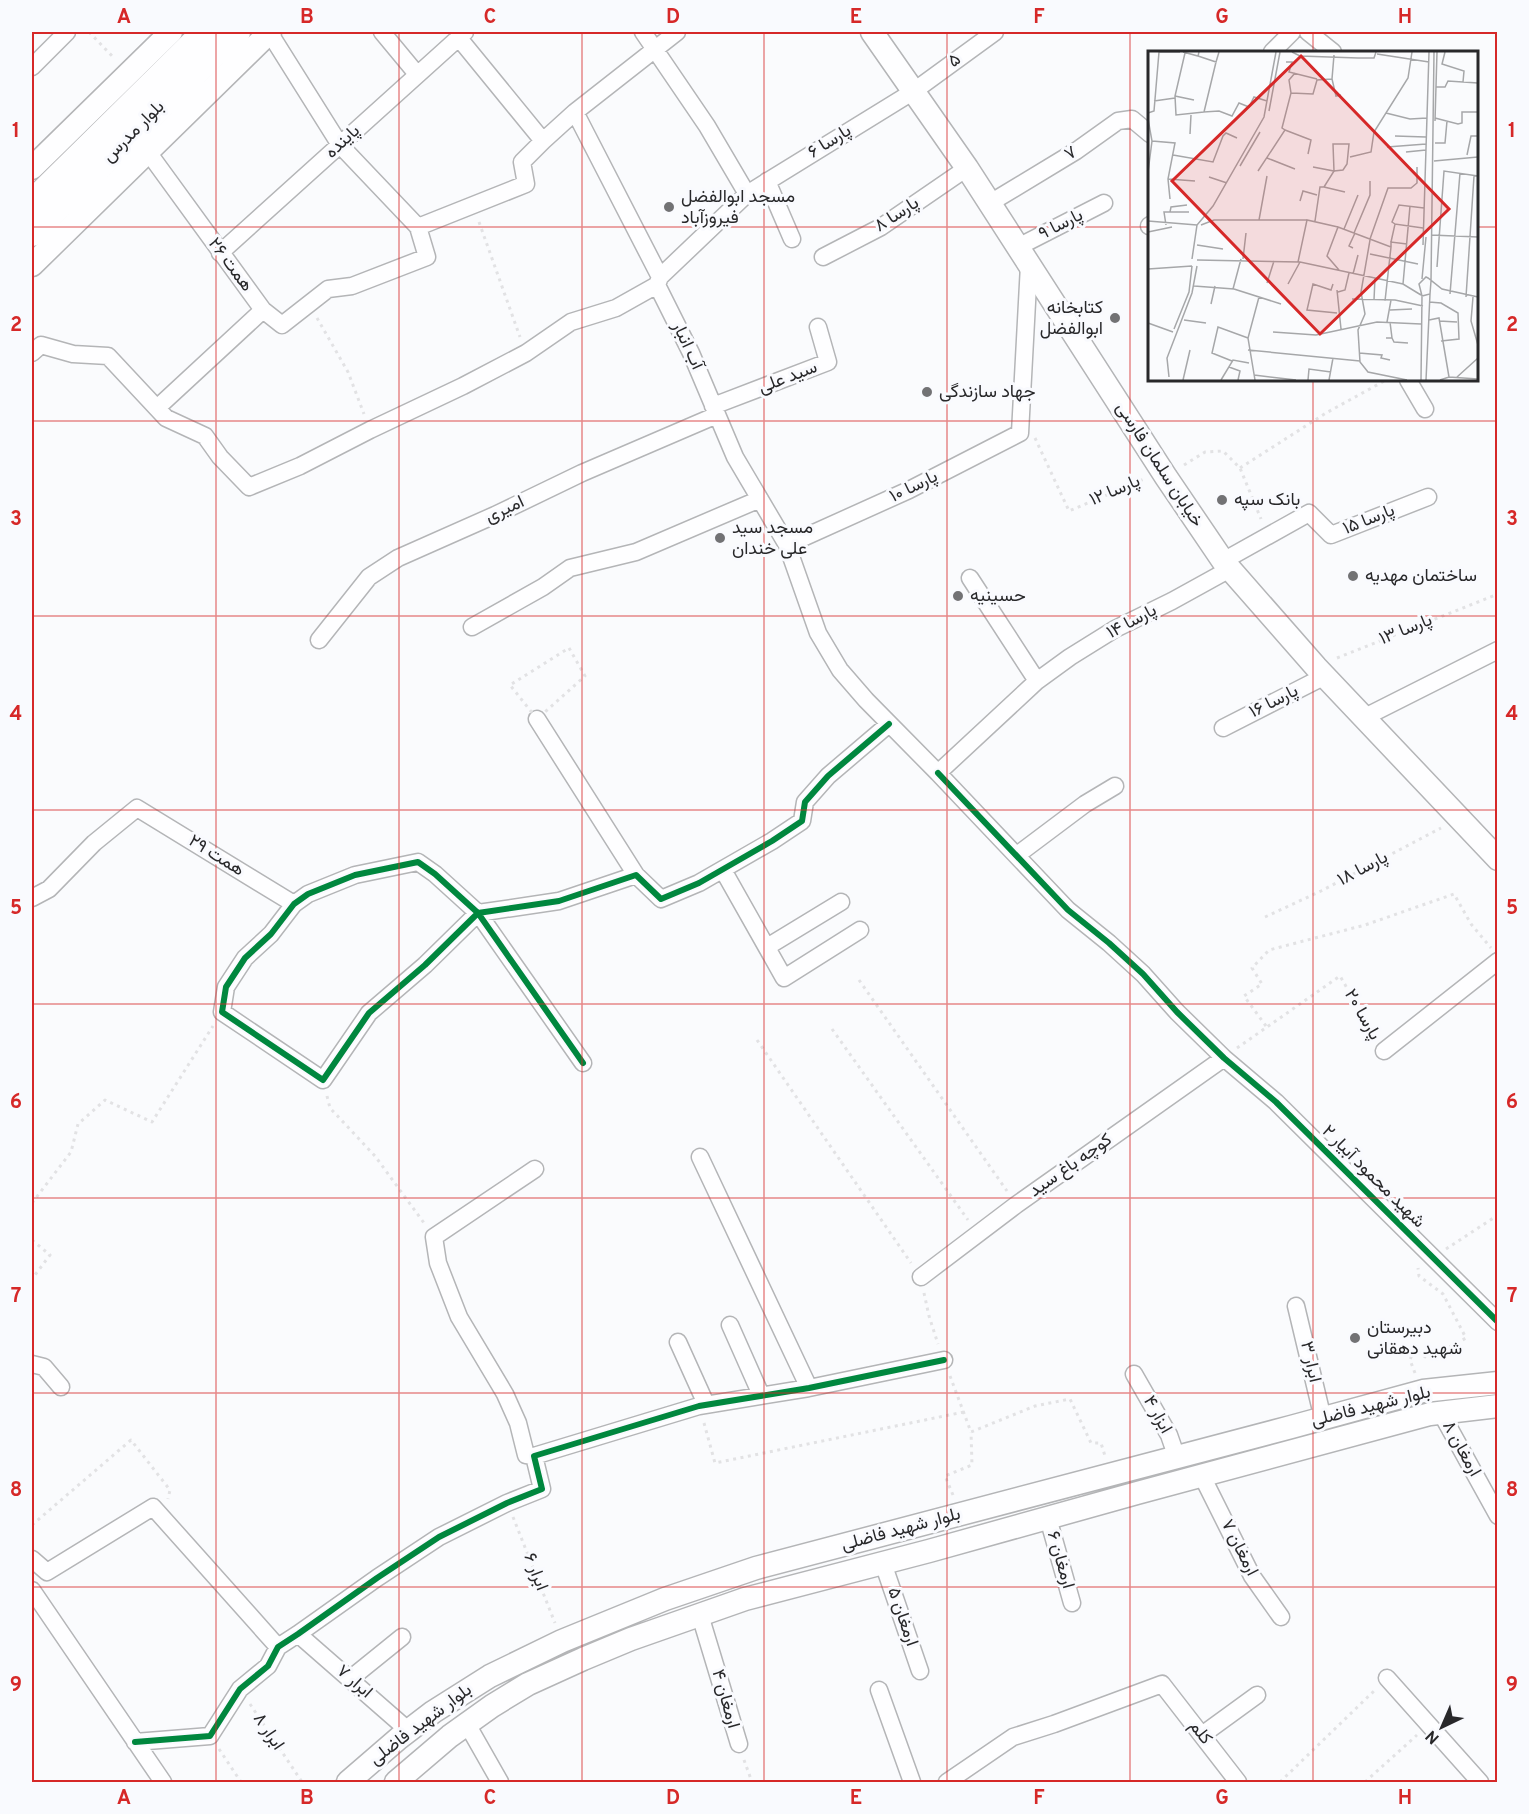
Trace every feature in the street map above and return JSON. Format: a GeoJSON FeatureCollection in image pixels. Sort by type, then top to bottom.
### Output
{"type":"FeatureCollection","features":[{"type":"Feature","properties":{"kind":"main road"},"geometry":{"type":"LineString","coordinates":[[32,168],[171,32]]}},
{"type":"Feature","properties":{"kind":"main road","name":"بلوار مدرس"},"geometry":{"type":"LineString","coordinates":[[32,203],[205,32]]}},
{"type":"Feature","properties":{"kind":"main road","name":"بلوار مدرس"},"geometry":{"type":"LineString","coordinates":[[32,233],[237,32]]}},
{"type":"Feature","properties":{"kind":"main road"},"geometry":{"type":"LineString","coordinates":[[32,265],[270,32]]}},
{"type":"Feature","properties":{"kind":"main road","name":"خیابان سلمان فارسی"},"geometry":{"type":"LineString","coordinates":[[872,32],[967,168],[1164,474],[1227,565],[1363,718],[1459,819],[1494,849]]}},
{"type":"Feature","properties":{"kind":"main road"},"geometry":{"type":"LineString","coordinates":[[1491,1383],[1493,1407]]}},
{"type":"Feature","properties":{"kind":"main road","name":"بلوار شهید فاضلی"},"geometry":{"type":"LineString","coordinates":[[348,1782],[433,1712],[490,1676],[562,1641],[665,1599],[756,1568],[1423,1391],[1491,1383]]}},
{"type":"Feature","properties":{"kind":"main road","name":"بلوار شهید فاضلی"},"geometry":{"type":"LineString","coordinates":[[396,1782],[450,1736],[528,1684],[631,1639],[745,1599],[1430,1414],[1493,1407]]}},
{"type":"Feature","properties":{"kind":"main road"},"geometry":{"type":"LineString","coordinates":[[490,1676],[504,1699]]}},
{"type":"Feature","properties":{"kind":"street"},"geometry":{"type":"LineString","coordinates":[[32,67],[67,32]]}},
{"type":"Feature","properties":{"kind":"street"},"geometry":{"type":"LineString","coordinates":[[270,32],[340,145],[418,227],[526,184],[522,162],[575,112],[676,32]]}},
{"type":"Feature","properties":{"kind":"street"},"geometry":{"type":"LineString","coordinates":[[382,32],[416,73]]}},
{"type":"Feature","properties":{"kind":"street"},"geometry":{"type":"LineString","coordinates":[[643,32],[653,50],[707,126],[747,194]]}},
{"type":"Feature","properties":{"kind":"street","name":"۵"},"geometry":{"type":"LineString","coordinates":[[914,91],[995,32]]}},
{"type":"Feature","properties":{"kind":"street"},"geometry":{"type":"LineString","coordinates":[[1273,51],[1292,32]]}},
{"type":"Feature","properties":{"kind":"street"},"geometry":{"type":"LineString","coordinates":[[1308,32],[1332,51]]}},
{"type":"Feature","properties":{"kind":"street"},"geometry":{"type":"LineString","coordinates":[[461,34],[543,141]]}},
{"type":"Feature","properties":{"kind":"street","name":"پاینده"},"geometry":{"type":"LineString","coordinates":[[220,253],[461,34]]}},
{"type":"Feature","properties":{"kind":"street","name":"پارسا ۶"},"geometry":{"type":"LineString","coordinates":[[157,408],[166,418],[206,436],[220,457],[249,487],[300,466],[526,353],[572,322],[616,308],[658,281],[747,194],[914,91]]}},
{"type":"Feature","properties":{"kind":"street","name":"آب انبار"},"geometry":{"type":"LineString","coordinates":[[575,112],[658,281],[715,410]]}},
{"type":"Feature","properties":{"kind":"street","name":"۷"},"geometry":{"type":"LineString","coordinates":[[990,203],[1076,151],[1118,121],[1131,119],[1148,133]]}},
{"type":"Feature","properties":{"kind":"street","name":"همت ۲۶"},"geometry":{"type":"LineString","coordinates":[[148,152],[263,310],[282,325],[328,289],[352,286],[427,257],[418,227]]}},
{"type":"Feature","properties":{"kind":"street","name":"پارسا ۸"},"geometry":{"type":"LineString","coordinates":[[823,257],[881,227],[967,168]]}},
{"type":"Feature","properties":{"kind":"street"},"geometry":{"type":"LineString","coordinates":[[767,181],[792,238]]}},
{"type":"Feature","properties":{"kind":"street","name":"پارسا ۹"},"geometry":{"type":"LineString","coordinates":[[1024,256],[1104,203]]}},
{"type":"Feature","properties":{"kind":"street","name":"پارسا ۱۰"},"geometry":{"type":"LineString","coordinates":[[787,545],[909,490],[1020,433],[1024,256]]}},
{"type":"Feature","properties":{"kind":"street"},"geometry":{"type":"LineString","coordinates":[[36,349],[108,356],[157,408],[263,310]]}},
{"type":"Feature","properties":{"kind":"street","name":"سید علی"},"geometry":{"type":"LineString","coordinates":[[715,410],[828,362],[818,327]]}},
{"type":"Feature","properties":{"kind":"street"},"geometry":{"type":"LineString","coordinates":[[1409,381],[1425,409]]}},
{"type":"Feature","properties":{"kind":"street"},"geometry":{"type":"LineString","coordinates":[[715,410],[735,458],[787,545]]}},
{"type":"Feature","properties":{"kind":"street","name":"امیری"},"geometry":{"type":"LineString","coordinates":[[319,640],[369,577],[398,558],[495,515],[715,410]]}},
{"type":"Feature","properties":{"kind":"street","name":"پارسا ۱۵"},"geometry":{"type":"LineString","coordinates":[[1227,565],[1275,532],[1309,513],[1331,535],[1428,497]]}},
{"type":"Feature","properties":{"kind":"street"},"geometry":{"type":"LineString","coordinates":[[472,627],[543,587],[570,568],[636,552],[760,499]]}},
{"type":"Feature","properties":{"kind":"street","name":"شهید محمود آبیار ۲"},"geometry":{"type":"LineString","coordinates":[[787,545],[818,633],[840,669],[889,724],[1068,910],[1143,974],[1177,1012],[1224,1058],[1276,1102],[1497,1322]]}},
{"type":"Feature","properties":{"kind":"street","name":"پارسا ۱۴"},"geometry":{"type":"LineString","coordinates":[[938,773],[1037,681],[1070,657],[1115,629],[1172,601],[1227,565]]}},
{"type":"Feature","properties":{"kind":"street"},"geometry":{"type":"LineString","coordinates":[[970,578],[1037,681]]}},
{"type":"Feature","properties":{"kind":"street"},"geometry":{"type":"LineString","coordinates":[[1363,718],[1497,651]]}},
{"type":"Feature","properties":{"kind":"street","name":"پارسا ۱۶"},"geometry":{"type":"LineString","coordinates":[[1223,728],[1321,672]]}},
{"type":"Feature","properties":{"kind":"street"},"geometry":{"type":"LineString","coordinates":[[537,719],[636,875],[661,899],[723,870],[802,821],[805,802],[828,776],[889,724]]}},
{"type":"Feature","properties":{"kind":"street"},"geometry":{"type":"LineString","coordinates":[[1017,855],[1086,804],[1115,786]]}},
{"type":"Feature","properties":{"kind":"street","name":"همت ۲۹"},"geometry":{"type":"LineString","coordinates":[[32,898],[50,889],[94,843],[137,808],[294,904]]}},
{"type":"Feature","properties":{"kind":"street"},"geometry":{"type":"LineString","coordinates":[[583,1062],[478,913],[435,874],[418,862],[355,875],[308,894],[294,904],[271,934],[245,958],[226,987],[222,1012],[323,1080],[369,1013],[425,965],[478,913],[559,901],[636,875]]}},
{"type":"Feature","properties":{"kind":"street"},"geometry":{"type":"LineString","coordinates":[[723,870],[784,978],[860,930]]}},
{"type":"Feature","properties":{"kind":"street"},"geometry":{"type":"LineString","coordinates":[[767,947],[841,902]]}},
{"type":"Feature","properties":{"kind":"street","name":"پارسا ۲۰"},"geometry":{"type":"LineString","coordinates":[[1384,1051],[1494,954]]}},
{"type":"Feature","properties":{"kind":"street","name":"کوچه باغ سید"},"geometry":{"type":"LineString","coordinates":[[921,1277],[1016,1205],[1224,1058]]}},
{"type":"Feature","properties":{"kind":"street"},"geometry":{"type":"LineString","coordinates":[[700,1157],[809,1388]]}},
{"type":"Feature","properties":{"kind":"street"},"geometry":{"type":"LineString","coordinates":[[535,1169],[434,1237],[438,1263],[459,1317],[505,1394],[518,1423],[526,1455],[534,1455],[703,1405],[809,1388],[944,1360]]}},
{"type":"Feature","properties":{"kind":"street","name":"ابرار ۳"},"geometry":{"type":"LineString","coordinates":[[1296,1306],[1323,1419]]}},
{"type":"Feature","properties":{"kind":"street"},"geometry":{"type":"LineString","coordinates":[[730,1324],[761,1395]]}},
{"type":"Feature","properties":{"kind":"street"},"geometry":{"type":"LineString","coordinates":[[678,1342],[703,1405]]}},
{"type":"Feature","properties":{"kind":"street"},"geometry":{"type":"LineString","coordinates":[[32,1364],[44,1367],[61,1387]]}},
{"type":"Feature","properties":{"kind":"street","name":"ابزار ۴"},"geometry":{"type":"LineString","coordinates":[[1134,1374],[1169,1435],[1177,1458]]}},
{"type":"Feature","properties":{"kind":"street","name":"ارمغان ۸"},"geometry":{"type":"LineString","coordinates":[[1441,1413],[1497,1516]]}},
{"type":"Feature","properties":{"kind":"street"},"geometry":{"type":"LineString","coordinates":[[135,1742],[210,1736],[240,1689],[268,1666],[278,1647],[439,1538],[507,1503],[542,1489],[534,1455]]}},
{"type":"Feature","properties":{"kind":"street","name":"ارمغان ۷"},"geometry":{"type":"LineString","coordinates":[[1202,1476],[1252,1576],[1281,1617]]}},
{"type":"Feature","properties":{"kind":"street"},"geometry":{"type":"LineString","coordinates":[[163,1782],[32,1589],[47,1572],[153,1507],[278,1647]]}},
{"type":"Feature","properties":{"kind":"street","name":"ارمغان ۶"},"geometry":{"type":"LineString","coordinates":[[1048,1518],[1072,1603]]}},
{"type":"Feature","properties":{"kind":"street"},"geometry":{"type":"LineString","coordinates":[[32,1559],[47,1572]]}},
{"type":"Feature","properties":{"kind":"street","name":"ارمغان ۵"},"geometry":{"type":"LineString","coordinates":[[883,1563],[920,1671]]}},
{"type":"Feature","properties":{"kind":"street","name":"ارمغان ۴"},"geometry":{"type":"LineString","coordinates":[[700,1615],[738,1744]]}},
{"type":"Feature","properties":{"kind":"street","name":"ابرار ۷"},"geometry":{"type":"LineString","coordinates":[[298,1634],[409,1731]]}},
{"type":"Feature","properties":{"kind":"street"},"geometry":{"type":"LineString","coordinates":[[350,1679],[402,1637]]}},
{"type":"Feature","properties":{"kind":"street"},"geometry":{"type":"LineString","coordinates":[[1387,1678],[1480,1782]]}},
{"type":"Feature","properties":{"kind":"street","name":"کلم"},"geometry":{"type":"LineString","coordinates":[[947,1782],[1013,1737],[1162,1684],[1238,1782]]}},
{"type":"Feature","properties":{"kind":"street"},"geometry":{"type":"LineString","coordinates":[[879,1690],[912,1782]]}},
{"type":"Feature","properties":{"kind":"street"},"geometry":{"type":"LineString","coordinates":[[1202,1735],[1257,1695]]}},
{"type":"Feature","properties":{"kind":"street"},"geometry":{"type":"LineString","coordinates":[[467,1724],[500,1782]]}},
{"type":"Feature","properties":{"kind":"path"},"geometry":{"type":"LineString","coordinates":[[89,32],[128,74]]}},
{"type":"Feature","properties":{"kind":"path"},"geometry":{"type":"LineString","coordinates":[[473,205],[526,353]]}},
{"type":"Feature","properties":{"kind":"path"},"geometry":{"type":"LineString","coordinates":[[309,304],[348,372],[370,430]]}},
{"type":"Feature","properties":{"kind":"path"},"geometry":{"type":"LineString","coordinates":[[1275,532],[1262,521],[1240,468],[1326,414],[1384,381]]}},
{"type":"Feature","properties":{"kind":"path"},"geometry":{"type":"LineString","coordinates":[[568,648],[585,676],[537,719],[510,685],[568,648]]}},
{"type":"Feature","properties":{"kind":"path"},"geometry":{"type":"LineString","coordinates":[[1266,1026],[1244,996],[1262,984],[1252,968],[1269,950],[1365,925],[1454,894],[1471,924],[1494,954]]}},
{"type":"Feature","properties":{"kind":"path"},"geometry":{"type":"LineString","coordinates":[[859,980],[1016,1205]]}},
{"type":"Feature","properties":{"kind":"path"},"geometry":{"type":"LineString","coordinates":[[32,1203],[71,1152],[78,1124],[105,1100],[152,1122],[222,1012]]}},
{"type":"Feature","properties":{"kind":"path"},"geometry":{"type":"LineString","coordinates":[[832,1029],[978,1234]]}},
{"type":"Feature","properties":{"kind":"path"},"geometry":{"type":"LineString","coordinates":[[757,1040],[921,1277],[929,1316],[971,1432],[972,1465],[945,1476],[961,1514]]}},
{"type":"Feature","properties":{"kind":"path"},"geometry":{"type":"LineString","coordinates":[[323,1080],[330,1108],[375,1156],[434,1237]]}},
{"type":"Feature","properties":{"kind":"path"},"geometry":{"type":"LineString","coordinates":[[1433,1258],[1497,1215]]}},
{"type":"Feature","properties":{"kind":"path"},"geometry":{"type":"LineString","coordinates":[[32,1240],[50,1255],[32,1279]]}},
{"type":"Feature","properties":{"kind":"path"},"geometry":{"type":"LineString","coordinates":[[1418,1266],[1419,1275],[1443,1294],[1466,1338],[1428,1359],[1414,1349],[1410,1360],[1423,1391]]}},
{"type":"Feature","properties":{"kind":"path"},"geometry":{"type":"LineString","coordinates":[[971,1432],[1035,1406],[1070,1399],[1091,1443],[1101,1443],[1110,1475]]}},
{"type":"Feature","properties":{"kind":"path"},"geometry":{"type":"LineString","coordinates":[[703,1405],[715,1463],[964,1412]]}},
{"type":"Feature","properties":{"kind":"path"},"geometry":{"type":"LineString","coordinates":[[32,1525],[131,1440],[170,1490],[164,1519]]}},
{"type":"Feature","properties":{"kind":"path"},"geometry":{"type":"LineString","coordinates":[[1280,1782],[1387,1678]]}},
{"type":"Feature","properties":{"kind":"path"},"geometry":{"type":"LineString","coordinates":[[1365,1782],[1428,1725]]}},
{"type":"Feature","properties":{"kind":"path"},"geometry":{"type":"LineString","coordinates":[[210,1736],[241,1782]]}},
{"type":"Feature","properties":{"kind":"cycle path"},"geometry":{"type":"LineString","coordinates":[[583,1063],[478,913],[425,965],[369,1013],[323,1080],[222,1012],[226,987],[245,958],[271,934],[294,904],[308,894],[355,875],[418,862],[435,874],[478,913],[559,901],[636,875],[661,899],[699,883],[802,821],[805,802],[828,776],[889,724]]}},
{"type":"Feature","properties":{"kind":"cycle path"},"geometry":{"type":"LineString","coordinates":[[938,773],[1068,910],[1143,974],[1177,1012],[1224,1058],[1276,1102],[1498,1322]]}},
{"type":"Feature","properties":{"kind":"cycle path"},"geometry":{"type":"LineString","coordinates":[[135,1742],[210,1736],[240,1689],[268,1666],[278,1647],[439,1537],[507,1503],[542,1489],[534,1456],[699,1406],[809,1388],[944,1360]]}},
{"type":"Feature","properties":{"kind":"place","name":"مسجد ابوالفضل فیروزآباد"},"geometry":{"type":"Point","coordinates":[669,207]}},
{"type":"Feature","properties":{"kind":"place","name":"کتابخانه ابوالفضل"},"geometry":{"type":"Point","coordinates":[1115,318]}},
{"type":"Feature","properties":{"kind":"place","name":"جهاد سازندگی"},"geometry":{"type":"Point","coordinates":[927,392]}},
{"type":"Feature","properties":{"kind":"place","name":"بانک سپه"},"geometry":{"type":"Point","coordinates":[1222,500]}},
{"type":"Feature","properties":{"kind":"place","name":"مسجد سید علی خندان"},"geometry":{"type":"Point","coordinates":[720,538]}},
{"type":"Feature","properties":{"kind":"place","name":"ساختمان مهدیه"},"geometry":{"type":"Point","coordinates":[1353,576]}},
{"type":"Feature","properties":{"kind":"place","name":"حسینیه"},"geometry":{"type":"Point","coordinates":[958,596]}},
{"type":"Feature","properties":{"kind":"place","name":"دبیرستان شهید دهقانی"},"geometry":{"type":"Point","coordinates":[1355,1338]}}]}
